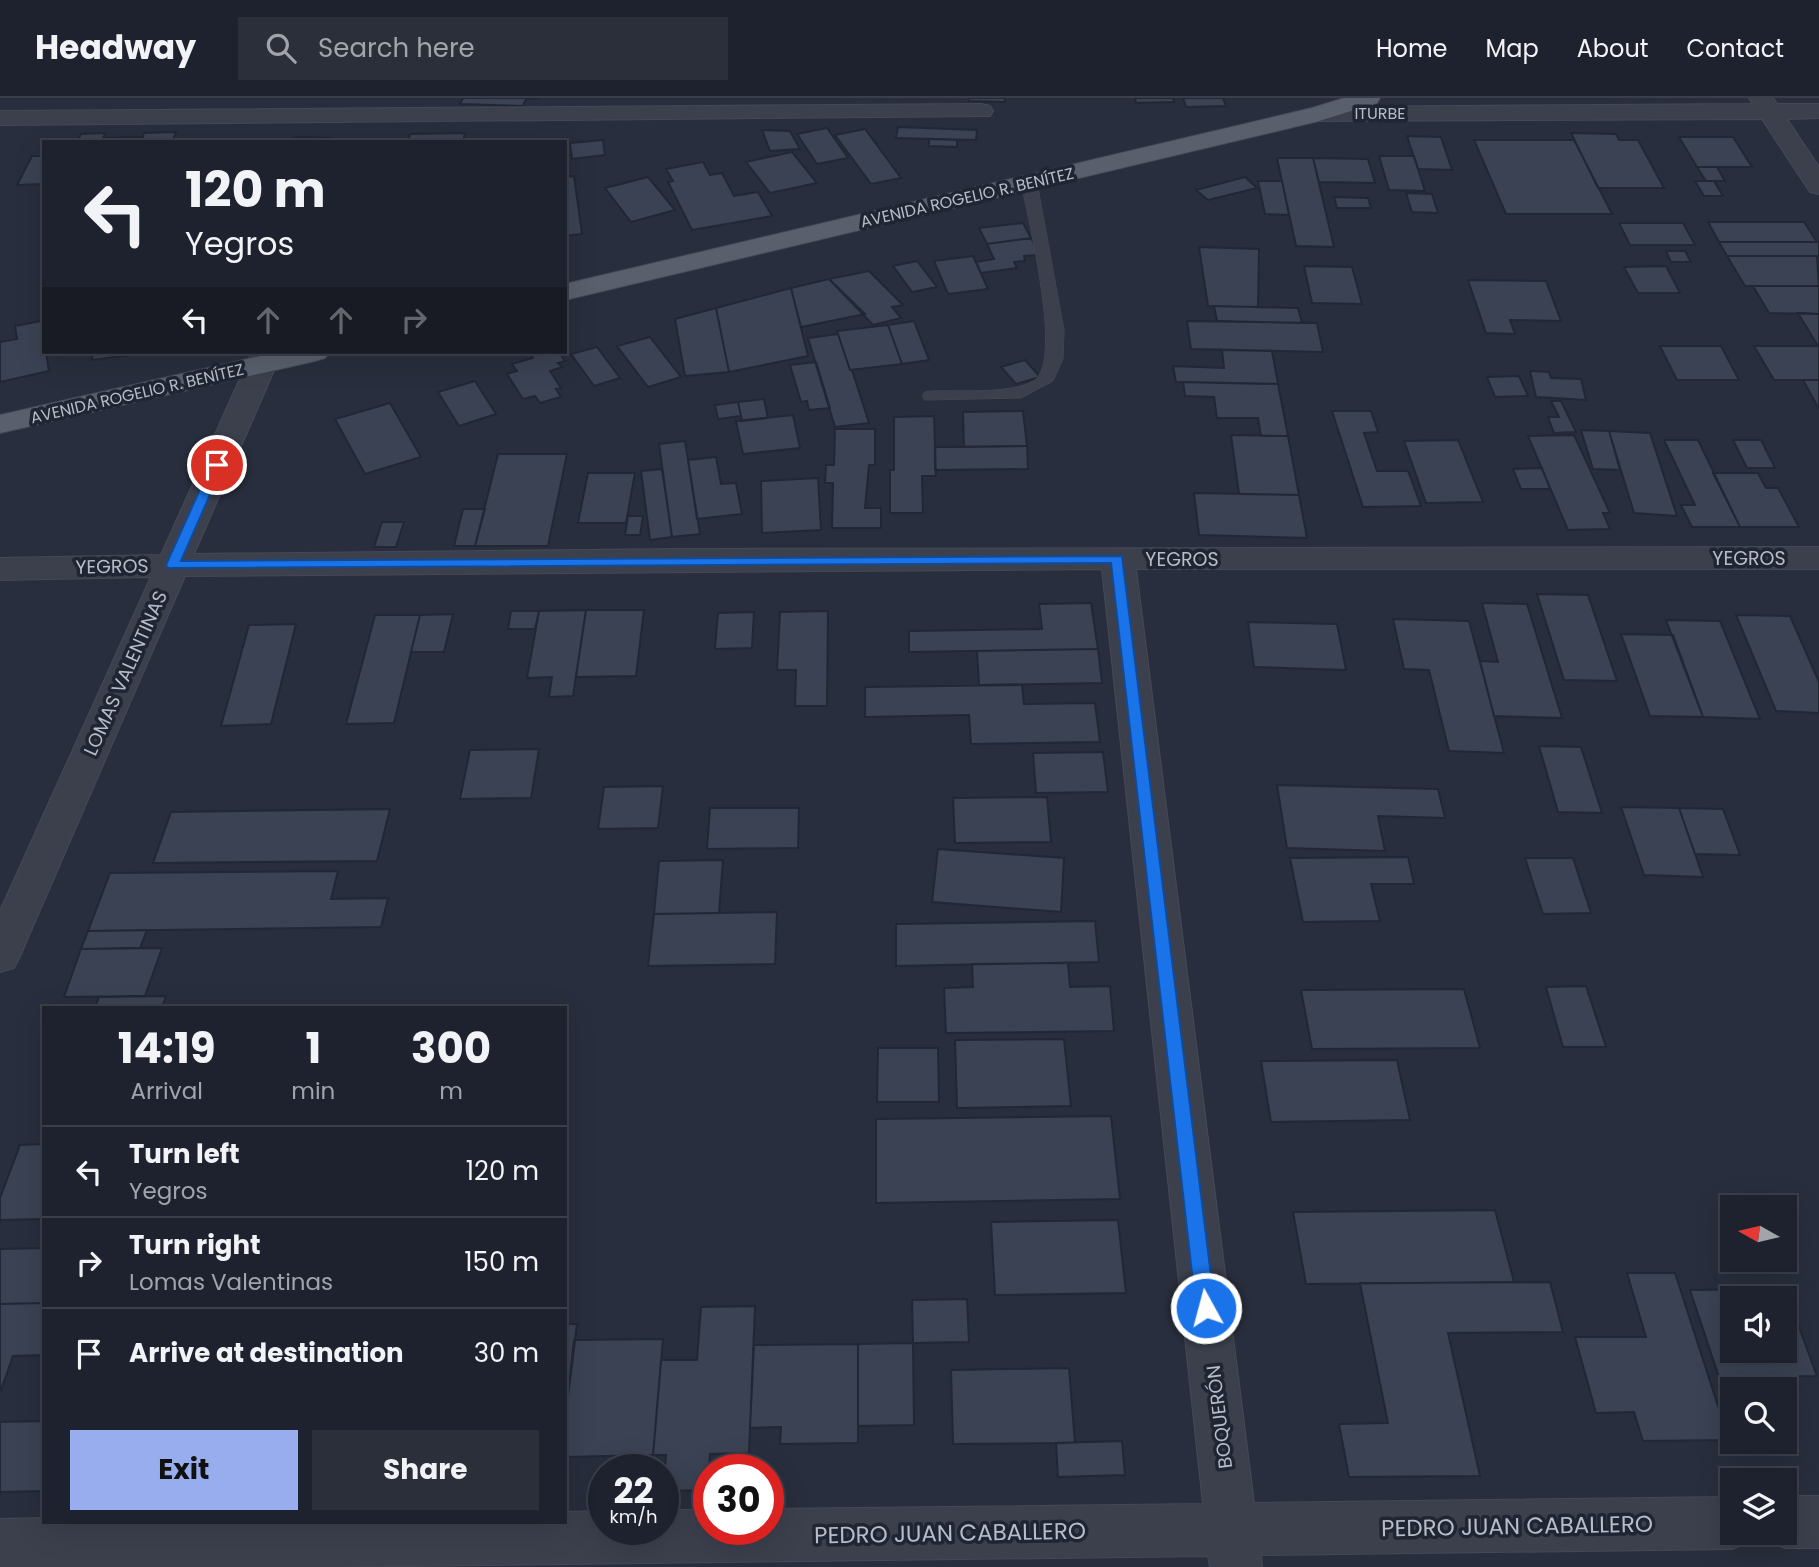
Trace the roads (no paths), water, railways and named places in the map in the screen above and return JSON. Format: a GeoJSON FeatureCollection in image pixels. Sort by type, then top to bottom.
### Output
{"type":"FeatureCollection","features":[{"type":"Feature","properties":{"kind":"main road","name":"AVENIDA ROGELIO R. BENÍTEZ"},"geometry":{"type":"LineString","coordinates":[[567,292],[1319,114],[1367,98]]}},
{"type":"Feature","properties":{"kind":"main road","name":"AVENIDA ROGELIO R. BENÍTEZ"},"geometry":{"type":"LineString","coordinates":[[0,424],[264,358],[298,354]]}},
{"type":"Feature","properties":{"kind":"street","name":"ITURBE"},"geometry":{"type":"LineString","coordinates":[[1319,114],[1765,105],[1819,111]]}},
{"type":"Feature","properties":{"kind":"street"},"geometry":{"type":"LineString","coordinates":[[1765,105],[1819,186]]}},
{"type":"Feature","properties":{"kind":"street"},"geometry":{"type":"LineString","coordinates":[[365,140],[380,107]]}},
{"type":"Feature","properties":{"kind":"street"},"geometry":{"type":"LineString","coordinates":[[0,118],[380,107],[981,111]]}},
{"type":"Feature","properties":{"kind":"street","name":"LOMAS VALENTINAS"},"geometry":{"type":"LineString","coordinates":[[0,956],[264,358]]}},
{"type":"Feature","properties":{"kind":"street","name":"YEGROS"},"geometry":{"type":"LineString","coordinates":[[0,569],[173,565],[1118,559],[1819,558]]}},
{"type":"Feature","properties":{"kind":"street","name":"BOQUERÓN"},"geometry":{"type":"LineString","coordinates":[[1118,559],[1234,1548]]}},
{"type":"Feature","properties":{"kind":"street"},"geometry":{"type":"LineString","coordinates":[[1797,1522],[1819,1522]]}},
{"type":"Feature","properties":{"kind":"street","name":"PEDRO JUAN CABALLERO"},"geometry":{"type":"LineString","coordinates":[[0,1545],[1234,1548],[1720,1524]]}},
{"type":"Feature","properties":{"kind":"lane"},"geometry":{"type":"LineString","coordinates":[[931,396],[1021,393],[1044,382],[1054,359],[1056,330],[1030,182]]}}]}
